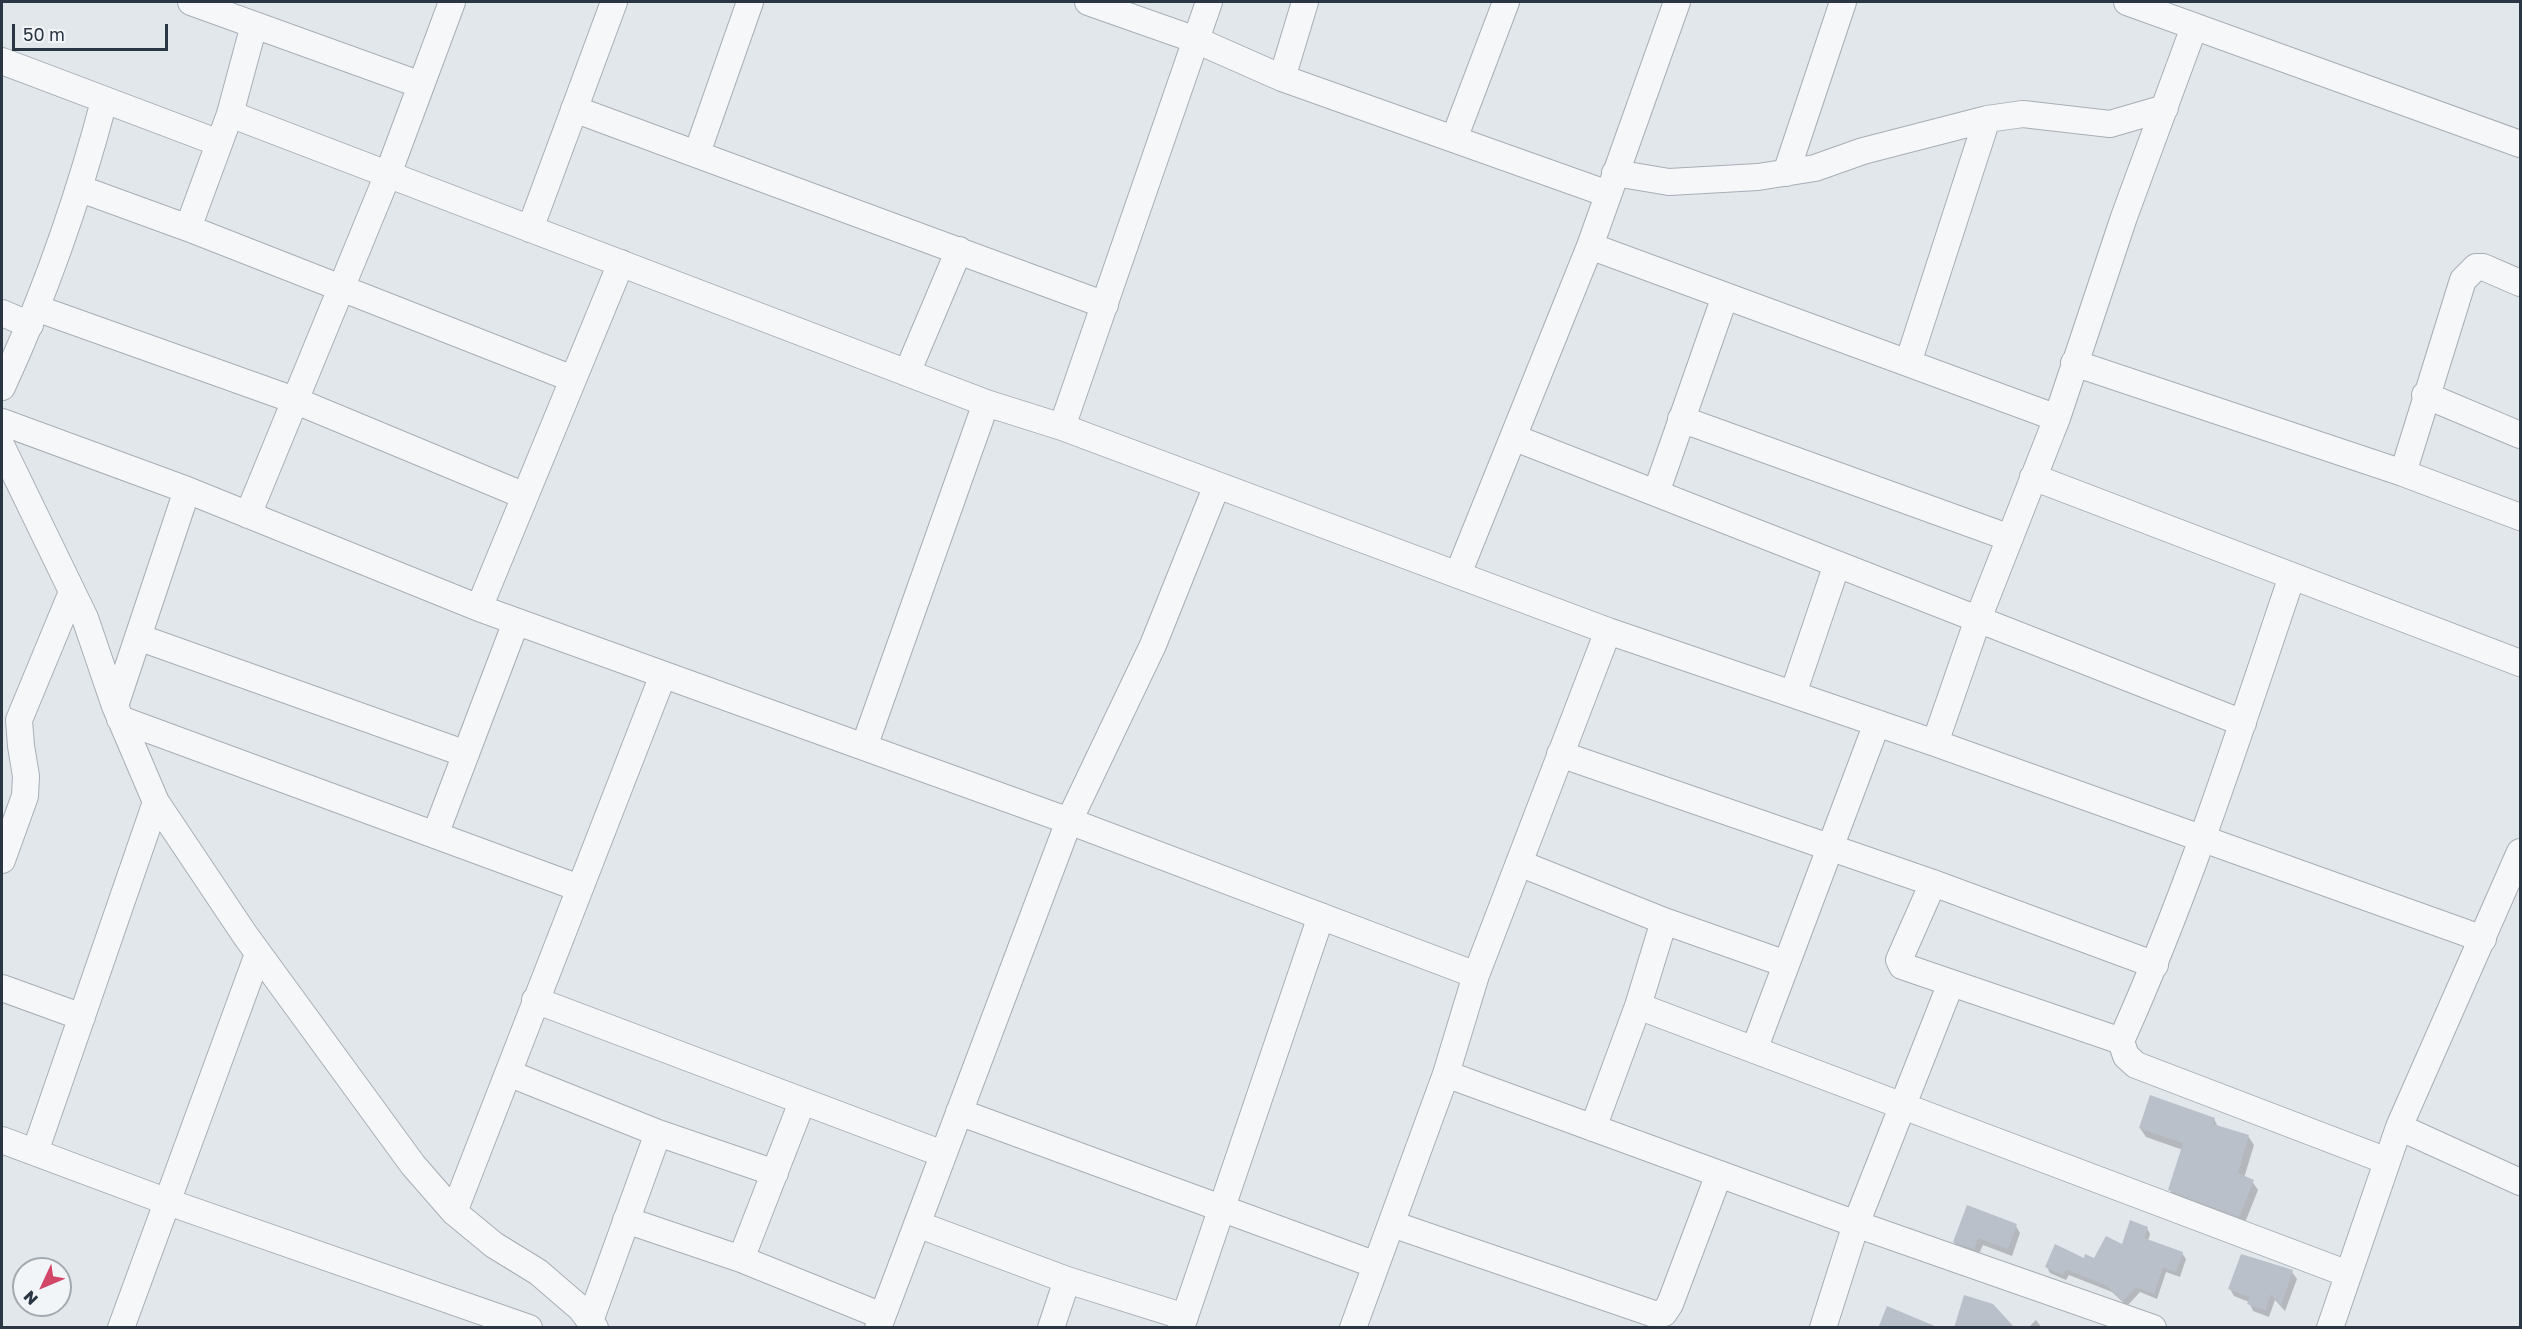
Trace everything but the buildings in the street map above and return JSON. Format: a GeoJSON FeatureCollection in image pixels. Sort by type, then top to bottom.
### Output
{"type":"FeatureCollection","features":[{"type":"Feature","properties":{"kind":"street"},"geometry":{"type":"LineString","coordinates":[[191,2],[421,85]]}},
{"type":"Feature","properties":{"kind":"street"},"geometry":{"type":"LineString","coordinates":[[248,515],[388,174],[452,2]]}},
{"type":"Feature","properties":{"kind":"street"},"geometry":{"type":"LineString","coordinates":[[530,229],[614,2]]}},
{"type":"Feature","properties":{"kind":"street"},"geometry":{"type":"LineString","coordinates":[[1088,2],[1196,40],[1282,78],[1454,140],[1612,183],[1640,179],[1698,183],[1786,173],[1987,119],[2023,114],[2110,124],[2164,108]]}},
{"type":"Feature","properties":{"kind":"street"},"geometry":{"type":"LineString","coordinates":[[1062,427],[1209,2]]}},
{"type":"Feature","properties":{"kind":"street"},"geometry":{"type":"LineString","coordinates":[[1282,78],[1305,2]]}},
{"type":"Feature","properties":{"kind":"street"},"geometry":{"type":"LineString","coordinates":[[1454,140],[1506,2]]}},
{"type":"Feature","properties":{"kind":"street"},"geometry":{"type":"LineString","coordinates":[[1458,574],[1515,438],[1590,246],[1677,2]]}},
{"type":"Feature","properties":{"kind":"street"},"geometry":{"type":"LineString","coordinates":[[1786,173],[1843,2]]}},
{"type":"Feature","properties":{"kind":"street"},"geometry":{"type":"LineString","coordinates":[[2129,2],[2520,144]]}},
{"type":"Feature","properties":{"kind":"street"},"geometry":{"type":"LineString","coordinates":[[697,153],[746,3]]}},
{"type":"Feature","properties":{"kind":"street"},"geometry":{"type":"LineString","coordinates":[[188,228],[230,114],[254,24]]}},
{"type":"Feature","properties":{"kind":"street"},"geometry":{"type":"LineString","coordinates":[[1935,743],[1978,619],[2057,418],[2074,363],[2194,27]]}},
{"type":"Feature","properties":{"kind":"street"},"geometry":{"type":"LineString","coordinates":[[2,61],[104,101],[219,142]]}},
{"type":"Feature","properties":{"kind":"street"},"geometry":{"type":"LineString","coordinates":[[2,387],[57,261],[81,189],[104,101]]}},
{"type":"Feature","properties":{"kind":"street"},"geometry":{"type":"LineString","coordinates":[[574,109],[1105,304]]}},
{"type":"Feature","properties":{"kind":"street"},"geometry":{"type":"LineString","coordinates":[[230,114],[986,403],[1062,427],[1608,632],[1935,743],[2483,939]]}},
{"type":"Feature","properties":{"kind":"street"},"geometry":{"type":"LineString","coordinates":[[1908,363],[1987,119]]}},
{"type":"Feature","properties":{"kind":"street"},"geometry":{"type":"LineString","coordinates":[[81,189],[188,228],[340,290],[573,380]]}},
{"type":"Feature","properties":{"kind":"street"},"geometry":{"type":"LineString","coordinates":[[1590,246],[2057,418]]}},
{"type":"Feature","properties":{"kind":"street"},"geometry":{"type":"LineString","coordinates":[[908,373],[959,250]]}},
{"type":"Feature","properties":{"kind":"street"},"geometry":{"type":"LineString","coordinates":[[478,608],[621,263]]}},
{"type":"Feature","properties":{"kind":"street"},"geometry":{"type":"LineString","coordinates":[[2403,473],[2458,290],[2468,273],[2476,267],[2483,267],[2520,283]]}},
{"type":"Feature","properties":{"kind":"street"},"geometry":{"type":"LineString","coordinates":[[1656,493],[1725,296]]}},
{"type":"Feature","properties":{"kind":"street"},"geometry":{"type":"LineString","coordinates":[[2,313],[33,316],[294,400],[525,496]]}},
{"type":"Feature","properties":{"kind":"street"},"geometry":{"type":"LineString","coordinates":[[2074,363],[2403,473],[2520,517]]}},
{"type":"Feature","properties":{"kind":"street"},"geometry":{"type":"LineString","coordinates":[[2425,395],[2520,435]]}},
{"type":"Feature","properties":{"kind":"street"},"geometry":{"type":"LineString","coordinates":[[864,747],[986,403]]}},
{"type":"Feature","properties":{"kind":"street"},"geometry":{"type":"LineString","coordinates":[[1681,419],[2010,538]]}},
{"type":"Feature","properties":{"kind":"street"},"geometry":{"type":"LineString","coordinates":[[2,422],[187,490],[478,608],[1068,821],[1476,975]]}},
{"type":"Feature","properties":{"kind":"street"},"geometry":{"type":"LineString","coordinates":[[1515,438],[2243,723]]}},
{"type":"Feature","properties":{"kind":"street"},"geometry":{"type":"LineString","coordinates":[[2,447],[85,618],[117,712],[156,802],[258,954],[413,1165],[454,1212],[494,1245],[538,1272],[581,1309],[592,1324]]}},
{"type":"Feature","properties":{"kind":"street"},"geometry":{"type":"LineString","coordinates":[[2033,477],[2520,663]]}},
{"type":"Feature","properties":{"kind":"street"},"geometry":{"type":"LineString","coordinates":[[626,1220],[741,1259],[880,1322],[1068,821],[1153,645],[1217,485]]}},
{"type":"Feature","properties":{"kind":"street"},"geometry":{"type":"LineString","coordinates":[[117,712],[138,637],[187,490]]}},
{"type":"Feature","properties":{"kind":"street"},"geometry":{"type":"LineString","coordinates":[[1793,694],[1837,564]]}},
{"type":"Feature","properties":{"kind":"street"},"geometry":{"type":"LineString","coordinates":[[2292,576],[2204,840],[2155,965],[2121,1041],[2126,1056],[2136,1065],[2387,1161]]}},
{"type":"Feature","properties":{"kind":"street"},"geometry":{"type":"LineString","coordinates":[[2,860],[25,796],[26,776],[19,720],[72,592]]}},
{"type":"Feature","properties":{"kind":"street"},"geometry":{"type":"LineString","coordinates":[[435,835],[516,622]]}},
{"type":"Feature","properties":{"kind":"street"},"geometry":{"type":"LineString","coordinates":[[1353,1328],[1446,1074],[1476,975],[1608,632]]}},
{"type":"Feature","properties":{"kind":"street"},"geometry":{"type":"LineString","coordinates":[[138,637],[466,754]]}},
{"type":"Feature","properties":{"kind":"street"},"geometry":{"type":"LineString","coordinates":[[454,1212],[663,675]]}},
{"type":"Feature","properties":{"kind":"street"},"geometry":{"type":"LineString","coordinates":[[117,712],[579,888]]}},
{"type":"Feature","properties":{"kind":"street"},"geometry":{"type":"LineString","coordinates":[[1754,1050],[1876,723]]}},
{"type":"Feature","properties":{"kind":"street"},"geometry":{"type":"LineString","coordinates":[[1560,754],[1933,883],[2155,965]]}},
{"type":"Feature","properties":{"kind":"street"},"geometry":{"type":"LineString","coordinates":[[35,1152],[156,802]]}},
{"type":"Feature","properties":{"kind":"street"},"geometry":{"type":"LineString","coordinates":[[2330,1328],[2399,1127],[2520,852]]}},
{"type":"Feature","properties":{"kind":"street"},"geometry":{"type":"LineString","coordinates":[[1519,864],[1664,921],[1786,964]]}},
{"type":"Feature","properties":{"kind":"street"},"geometry":{"type":"LineString","coordinates":[[1933,883],[1899,960],[1908,970],[2121,1041]]}},
{"type":"Feature","properties":{"kind":"street"},"geometry":{"type":"LineString","coordinates":[[917,1224],[1183,1322],[1321,916]]}},
{"type":"Feature","properties":{"kind":"street"},"geometry":{"type":"LineString","coordinates":[[1593,1128],[1638,1006],[1664,921]]}},
{"type":"Feature","properties":{"kind":"street"},"geometry":{"type":"LineString","coordinates":[[121,1328],[258,954]]}},
{"type":"Feature","properties":{"kind":"street"},"geometry":{"type":"LineString","coordinates":[[1823,1328],[1856,1224],[1951,983]]}},
{"type":"Feature","properties":{"kind":"street"},"geometry":{"type":"LineString","coordinates":[[2,988],[82,1017]]}},
{"type":"Feature","properties":{"kind":"street"},"geometry":{"type":"LineString","coordinates":[[535,1000],[943,1154]]}},
{"type":"Feature","properties":{"kind":"street"},"geometry":{"type":"LineString","coordinates":[[1638,1006],[2349,1274]]}},
{"type":"Feature","properties":{"kind":"street"},"geometry":{"type":"LineString","coordinates":[[508,1073],[658,1132],[775,1173]]}},
{"type":"Feature","properties":{"kind":"street"},"geometry":{"type":"LineString","coordinates":[[1446,1074],[1856,1224],[2153,1328]]}},
{"type":"Feature","properties":{"kind":"street"},"geometry":{"type":"LineString","coordinates":[[741,1259],[802,1102]]}},
{"type":"Feature","properties":{"kind":"street"},"geometry":{"type":"LineString","coordinates":[[959,1112],[1377,1265]]}},
{"type":"Feature","properties":{"kind":"street"},"geometry":{"type":"LineString","coordinates":[[2399,1127],[2520,1182]]}},
{"type":"Feature","properties":{"kind":"street"},"geometry":{"type":"LineString","coordinates":[[592,1324],[658,1132]]}},
{"type":"Feature","properties":{"kind":"street"},"geometry":{"type":"LineString","coordinates":[[2,1140],[168,1202],[529,1328]]}},
{"type":"Feature","properties":{"kind":"street"},"geometry":{"type":"LineString","coordinates":[[1392,1224],[1654,1314],[1664,1312],[1670,1304],[1719,1174]]}},
{"type":"Feature","properties":{"kind":"street"},"geometry":{"type":"LineString","coordinates":[[1050,1328],[1067,1280]]}}]}
